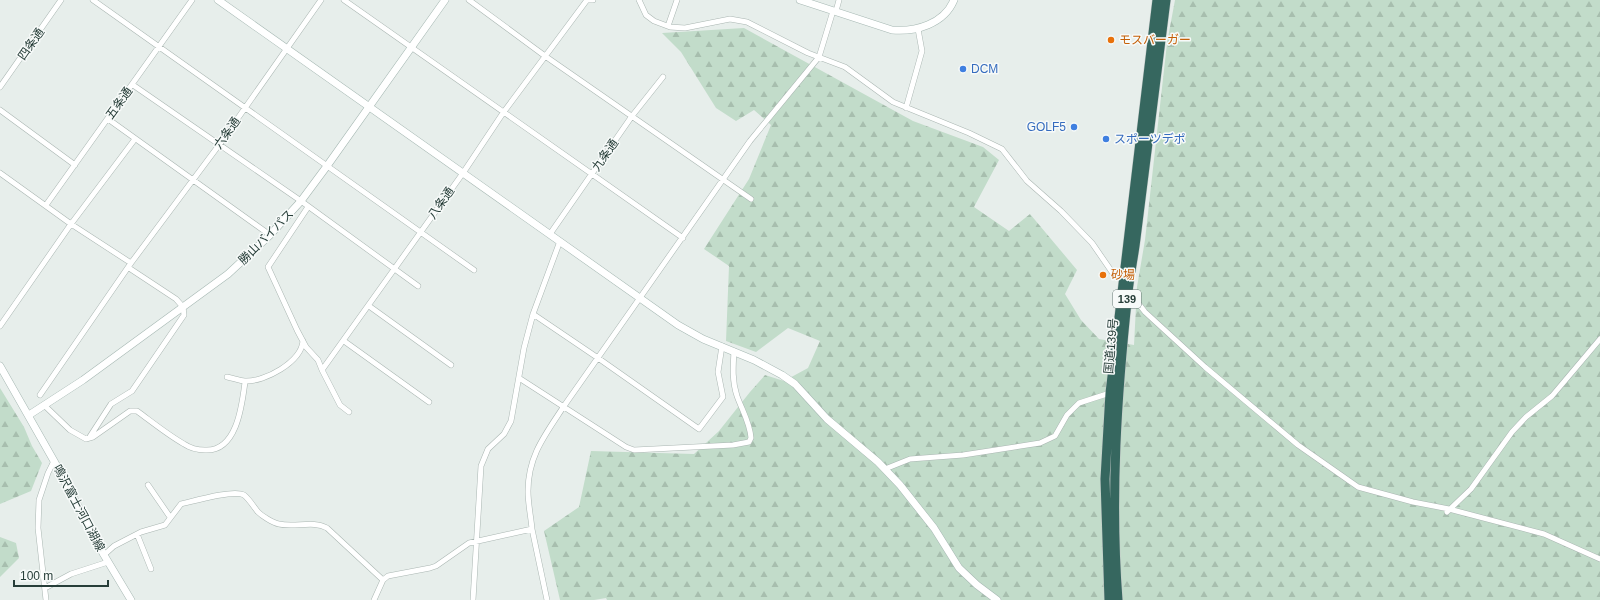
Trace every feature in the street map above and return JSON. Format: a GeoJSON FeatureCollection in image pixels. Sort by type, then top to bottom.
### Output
{"type":"FeatureCollection","features":[{"type":"Feature","properties":{"kind":"highway","name":"国道139号"},"geometry":{"type":"LineString","coordinates":[[1109,600],[1105,478],[1110,393],[1157,0]]}},
{"type":"Feature","properties":{"kind":"highway","name":"国道139号"},"geometry":{"type":"LineString","coordinates":[[1118,600],[1113,520],[1120,385],[1128,291],[1136,241],[1166,0]]}},
{"type":"Feature","properties":{"kind":"street","name":"四条通"},"geometry":{"type":"LineString","coordinates":[[0,87],[62,0]]}},
{"type":"Feature","properties":{"kind":"street"},"geometry":{"type":"LineString","coordinates":[[93,0],[474,270]]}},
{"type":"Feature","properties":{"kind":"street","name":"五条通"},"geometry":{"type":"LineString","coordinates":[[46,205],[133,85],[192,0]]}},
{"type":"Feature","properties":{"kind":"street"},"geometry":{"type":"LineString","coordinates":[[218,0],[678,325],[703,339],[734,351],[778,372],[795,384],[826,419],[885,468],[934,528],[958,568],[997,600]]}},
{"type":"Feature","properties":{"kind":"street","name":"六条通"},"geometry":{"type":"LineString","coordinates":[[40,395],[130,265],[219,145],[321,0]]}},
{"type":"Feature","properties":{"kind":"street"},"geometry":{"type":"LineString","coordinates":[[344,0],[683,238]]}},
{"type":"Feature","properties":{"kind":"street","name":"勝山バイパス"},"geometry":{"type":"LineString","coordinates":[[29,415],[82,380],[228,274],[270,235],[301,202],[445,0]]}},
{"type":"Feature","properties":{"kind":"street"},"geometry":{"type":"LineString","coordinates":[[469,0],[545,56],[751,199]]}},
{"type":"Feature","properties":{"kind":"street","name":"八条通"},"geometry":{"type":"LineString","coordinates":[[322,370],[369,306],[503,113],[587,0],[593,0]]}},
{"type":"Feature","properties":{"kind":"street"},"geometry":{"type":"LineString","coordinates":[[639,0],[646,15],[654,21],[668,26],[685,28],[730,19],[746,22],[808,53],[845,67],[893,102],[970,133],[1002,149],[1027,181],[1061,211],[1092,243],[1112,272],[1123,278],[1128,291],[1145,312],[1205,367],[1298,445],[1358,486],[1413,502],[1544,534],[1600,560]]}},
{"type":"Feature","properties":{"kind":"street"},"geometry":{"type":"LineString","coordinates":[[668,26],[677,0]]}},
{"type":"Feature","properties":{"kind":"street"},"geometry":{"type":"LineString","coordinates":[[800,0],[892,30],[904,31],[918,29],[933,23],[943,16],[954,0]]}},
{"type":"Feature","properties":{"kind":"street"},"geometry":{"type":"LineString","coordinates":[[547,600],[532,529],[528,492],[529,473],[533,458],[540,442],[750,141],[819,57],[839,0]]}},
{"type":"Feature","properties":{"kind":"street"},"geometry":{"type":"LineString","coordinates":[[906,108],[922,51],[918,29]]}},
{"type":"Feature","properties":{"kind":"street","name":"九条通"},"geometry":{"type":"LineString","coordinates":[[550,234],[632,116],[663,77]]}},
{"type":"Feature","properties":{"kind":"street"},"geometry":{"type":"LineString","coordinates":[[133,85],[301,202],[418,286]]}},
{"type":"Feature","properties":{"kind":"street"},"geometry":{"type":"LineString","coordinates":[[0,110],[75,165]]}},
{"type":"Feature","properties":{"kind":"street"},"geometry":{"type":"LineString","coordinates":[[108,120],[270,235]]}},
{"type":"Feature","properties":{"kind":"street"},"geometry":{"type":"LineString","coordinates":[[0,326],[71,224],[135,139]]}},
{"type":"Feature","properties":{"kind":"street"},"geometry":{"type":"LineString","coordinates":[[0,173],[130,265],[176,299],[183,307],[184,314],[132,391],[111,404],[88,439]]}},
{"type":"Feature","properties":{"kind":"street"},"geometry":{"type":"LineString","coordinates":[[308,207],[268,267],[303,341],[318,360],[340,405],[349,412]]}},
{"type":"Feature","properties":{"kind":"street"},"geometry":{"type":"LineString","coordinates":[[473,600],[481,466],[488,449],[504,434],[511,421],[524,348],[533,314],[560,241]]}},
{"type":"Feature","properties":{"kind":"street"},"geometry":{"type":"LineString","coordinates":[[369,306],[451,365]]}},
{"type":"Feature","properties":{"kind":"street"},"geometry":{"type":"LineString","coordinates":[[533,314],[699,429],[723,397],[718,372],[722,346]]}},
{"type":"Feature","properties":{"kind":"street"},"geometry":{"type":"LineString","coordinates":[[1448,511],[1471,488],[1512,432],[1526,417],[1552,396],[1600,339]]}},
{"type":"Feature","properties":{"kind":"street"},"geometry":{"type":"LineString","coordinates":[[227,377],[245,382],[264,378],[290,363],[300,350],[303,341]]}},
{"type":"Feature","properties":{"kind":"street"},"geometry":{"type":"LineString","coordinates":[[344,341],[429,402]]}},
{"type":"Feature","properties":{"kind":"street"},"geometry":{"type":"LineString","coordinates":[[519,378],[626,447],[634,450],[733,445],[749,442],[751,438],[751,434],[733,382],[732,367],[734,351]]}},
{"type":"Feature","properties":{"kind":"street","name":"鳴沢富士河口湖線"},"geometry":{"type":"LineString","coordinates":[[0,366],[29,415],[104,555],[131,600]]}},
{"type":"Feature","properties":{"kind":"street"},"geometry":{"type":"LineString","coordinates":[[44,405],[70,430],[86,439],[93,437],[130,411],[137,411],[185,445],[198,450],[213,451],[225,443],[234,430],[241,411],[245,382]]}},
{"type":"Feature","properties":{"kind":"street"},"geometry":{"type":"LineString","coordinates":[[885,468],[910,459],[963,456],[1040,443],[1055,436],[1067,415],[1079,403],[1110,393]]}},
{"type":"Feature","properties":{"kind":"street"},"geometry":{"type":"LineString","coordinates":[[46,600],[38,528],[39,500],[48,473],[54,461]]}},
{"type":"Feature","properties":{"kind":"street"},"geometry":{"type":"LineString","coordinates":[[148,485],[170,517]]}},
{"type":"Feature","properties":{"kind":"street"},"geometry":{"type":"LineString","coordinates":[[104,555],[114,546],[137,534],[165,525],[181,504],[230,494],[243,494],[258,512],[278,524],[320,524],[327,528],[383,580]]}},
{"type":"Feature","properties":{"kind":"street"},"geometry":{"type":"LineString","coordinates":[[374,600],[383,580],[388,576],[436,566],[469,543],[532,529]]}},
{"type":"Feature","properties":{"kind":"street"},"geometry":{"type":"LineString","coordinates":[[137,534],[151,569]]}},
{"type":"Feature","properties":{"kind":"street"},"geometry":{"type":"LineString","coordinates":[[45,588],[71,574],[108,562]]}},
{"type":"Feature","properties":{"kind":"green space"},"geometry":{"type":"Polygon","coordinates":[[[1175,0],[1600,0],[1600,600],[607,600],[606,598],[594,600],[560,600],[544,531],[579,507],[591,451],[694,454],[719,431],[765,375],[784,381],[808,368],[820,341],[788,328],[756,352],[726,341],[729,266],[704,249],[749,179],[771,125],[754,110],[736,121],[716,108],[681,52],[662,33],[744,28],[913,121],[983,147],[999,160],[974,207],[1009,231],[1030,214],[1077,270],[1065,294],[1081,320],[1099,339],[1134,345],[1137,287],[1145,240],[1167,43],[1175,0]]]}},
{"type":"Feature","properties":{"kind":"green space"},"geometry":{"type":"Polygon","coordinates":[[[0,388],[24,427],[32,446],[42,463],[31,491],[0,504],[0,388]]]}},
{"type":"Feature","properties":{"kind":"green space"},"geometry":{"type":"Polygon","coordinates":[[[0,537],[16,543],[19,558],[0,577],[0,537]]]}},
{"type":"Feature","properties":{"kind":"place","name":"モスバーガー"},"geometry":{"type":"Point","coordinates":[1111,40]}},
{"type":"Feature","properties":{"kind":"place","name":"DCM"},"geometry":{"type":"Point","coordinates":[963,69]}},
{"type":"Feature","properties":{"kind":"place","name":"GOLF5"},"geometry":{"type":"Point","coordinates":[1074,127]}},
{"type":"Feature","properties":{"kind":"place","name":"スポーツデポ"},"geometry":{"type":"Point","coordinates":[1106,139]}},
{"type":"Feature","properties":{"kind":"place","name":"砂場"},"geometry":{"type":"Point","coordinates":[1103,275]}}]}
